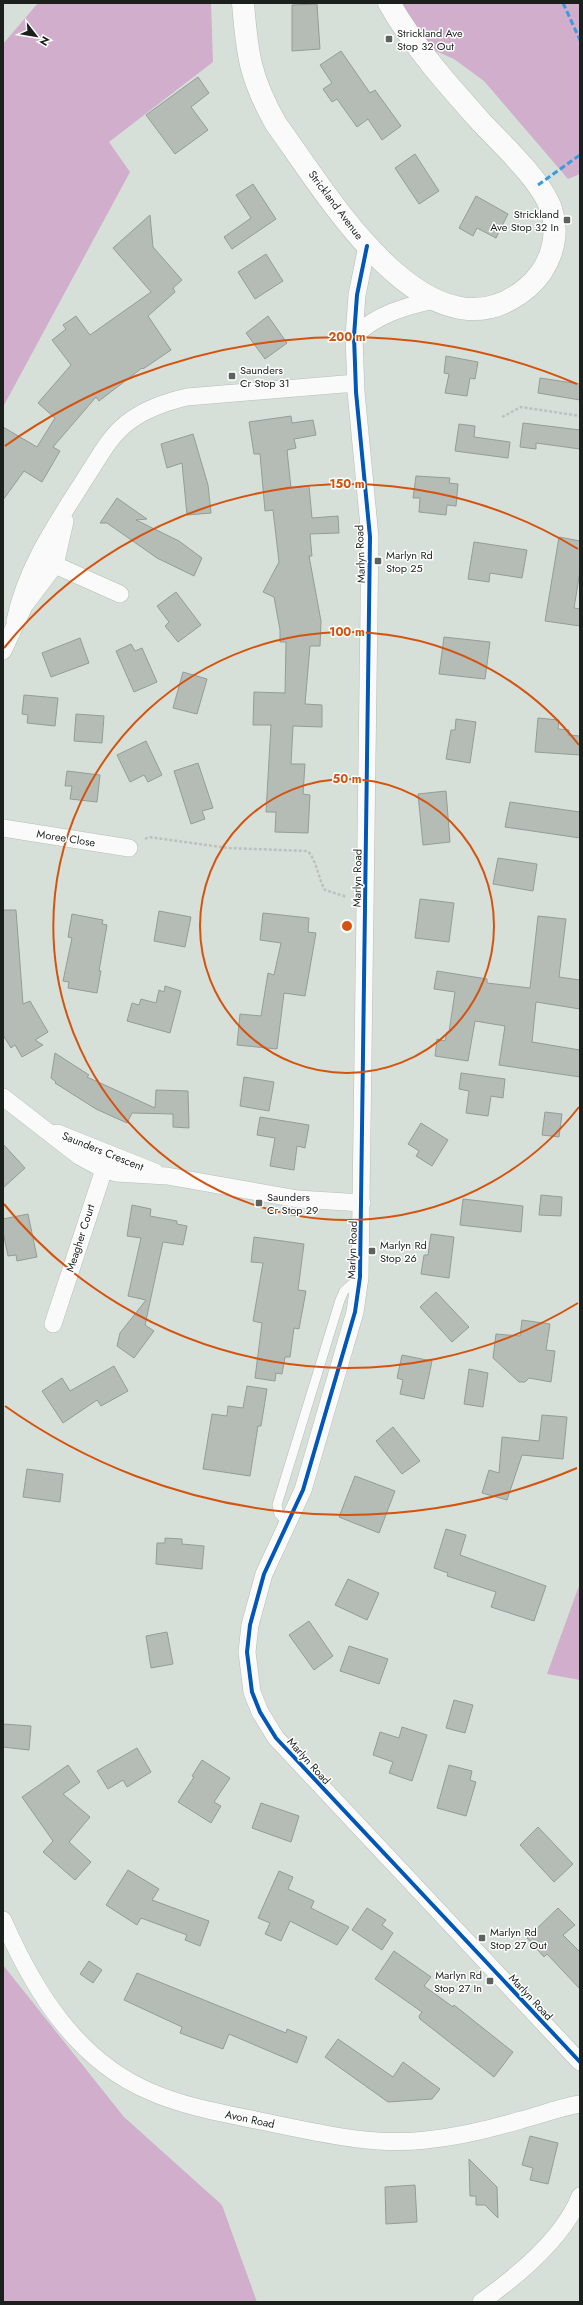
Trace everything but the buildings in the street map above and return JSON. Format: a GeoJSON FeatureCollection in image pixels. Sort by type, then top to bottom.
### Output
{"type":"FeatureCollection","features":[{"type":"Feature","properties":{"kind":"street","name":"Strickland Avenue"},"geometry":{"type":"LineString","coordinates":[[243,3],[250,70],[265,104],[276,124],[368,246],[395,274],[415,289],[434,300],[465,308],[488,307],[505,302],[520,293],[533,282],[544,268],[551,253],[555,225],[552,210],[538,185],[448,85],[413,41],[388,3]]}},
{"type":"Feature","properties":{"kind":"street","name":"Marlyn Road"},"geometry":{"type":"LineString","coordinates":[[368,246],[357,295],[354,336],[356,383],[370,537],[360,1277],[355,1312],[303,1490],[264,1574],[250,1625],[248,1672],[252,1692],[260,1712],[276,1738],[580,2062]]}},
{"type":"Feature","properties":{"kind":"street"},"geometry":{"type":"LineString","coordinates":[[354,336],[369,323],[386,313],[434,300]]}},
{"type":"Feature","properties":{"kind":"street"},"geometry":{"type":"LineString","coordinates":[[16,621],[22,596],[38,558],[57,522],[107,446],[125,424],[142,412],[166,401],[212,394],[356,383]]}},
{"type":"Feature","properties":{"kind":"street"},"geometry":{"type":"LineString","coordinates":[[3,651],[16,621],[29,599],[55,565],[61,530],[82,483]]}},
{"type":"Feature","properties":{"kind":"street"},"geometry":{"type":"LineString","coordinates":[[38,558],[120,594]]}},
{"type":"Feature","properties":{"kind":"street","name":"Moree Close"},"geometry":{"type":"LineString","coordinates":[[3,828],[129,848]]}},
{"type":"Feature","properties":{"kind":"street","name":"Saunders Crescent"},"geometry":{"type":"LineString","coordinates":[[3,1097],[39,1125],[106,1161],[166,1176],[298,1199],[362,1203]]}},
{"type":"Feature","properties":{"kind":"street","name":"Meagher Court"},"geometry":{"type":"LineString","coordinates":[[52,1324],[106,1161]]}},
{"type":"Feature","properties":{"kind":"street","name":"Avon Road"},"geometry":{"type":"LineString","coordinates":[[3,1920],[40,1993],[80,2044],[123,2078],[174,2100],[335,2136],[389,2142],[426,2140],[468,2133],[580,2104]]}},
{"type":"Feature","properties":{"kind":"street"},"geometry":{"type":"LineString","coordinates":[[481,2302],[513,2278],[548,2243],[565,2222],[580,2196]]}},
{"type":"Feature","properties":{"kind":"path"},"geometry":{"type":"LineString","coordinates":[[502,418],[521,407],[580,416]]}},
{"type":"Feature","properties":{"kind":"path"},"geometry":{"type":"LineString","coordinates":[[129,848],[148,837],[228,848],[307,851],[312,856],[320,883],[325,890],[331,894],[365,898]]}},
{"type":"Feature","properties":{"kind":"shaded area"},"geometry":{"type":"Polygon","coordinates":[[[38,3],[211,3],[213,62],[109,142],[130,172],[3,407],[3,44],[38,3]]]}},
{"type":"Feature","properties":{"kind":"shaded area"},"geometry":{"type":"Polygon","coordinates":[[[389,3],[580,3],[580,174],[568,179],[484,81],[454,59],[413,41],[389,3]]]}},
{"type":"Feature","properties":{"kind":"shaded area"},"geometry":{"type":"Polygon","coordinates":[[[580,1583],[580,1680],[547,1674],[580,1583]]]}},
{"type":"Feature","properties":{"kind":"shaded area"},"geometry":{"type":"Polygon","coordinates":[[[3,1965],[124,2117],[222,2205],[257,2302],[3,2302],[3,1965]]]}},
{"type":"Feature","properties":{"kind":"marked path"},"geometry":{"type":"LineString","coordinates":[[563,3],[580,40]]}},
{"type":"Feature","properties":{"kind":"marked path"},"geometry":{"type":"LineString","coordinates":[[538,185],[580,155]]}},
{"type":"Feature","properties":{"kind":"cycle path"},"geometry":{"type":"LineString","coordinates":[[367,246],[357,295],[354,336],[356,392],[370,537],[360,1277],[355,1312],[303,1490],[264,1574],[250,1625],[247,1652],[252,1692],[260,1712],[276,1738],[580,2062]]}},
{"type":"Feature","properties":{"kind":"place","name":"Strickland Ave Stop 32 Out"},"geometry":{"type":"Point","coordinates":[389,39]}},
{"type":"Feature","properties":{"kind":"place","name":"Strickland Ave Stop 32 In"},"geometry":{"type":"Point","coordinates":[567,220]}},
{"type":"Feature","properties":{"kind":"place","name":"Saunders Cr Stop 31"},"geometry":{"type":"Point","coordinates":[232,376]}},
{"type":"Feature","properties":{"kind":"place","name":"Marlyn Rd Stop 25"},"geometry":{"type":"Point","coordinates":[378,561]}},
{"type":"Feature","properties":{"kind":"place","name":"Saunders Cr Stop 29"},"geometry":{"type":"Point","coordinates":[259,1203]}},
{"type":"Feature","properties":{"kind":"place","name":"Marlyn Rd Stop 26"},"geometry":{"type":"Point","coordinates":[372,1251]}},
{"type":"Feature","properties":{"kind":"place","name":"Marlyn Rd Stop 27 Out"},"geometry":{"type":"Point","coordinates":[482,1938]}},
{"type":"Feature","properties":{"kind":"place","name":"Marlyn Rd Stop 27 In"},"geometry":{"type":"Point","coordinates":[490,1981]}}]}
